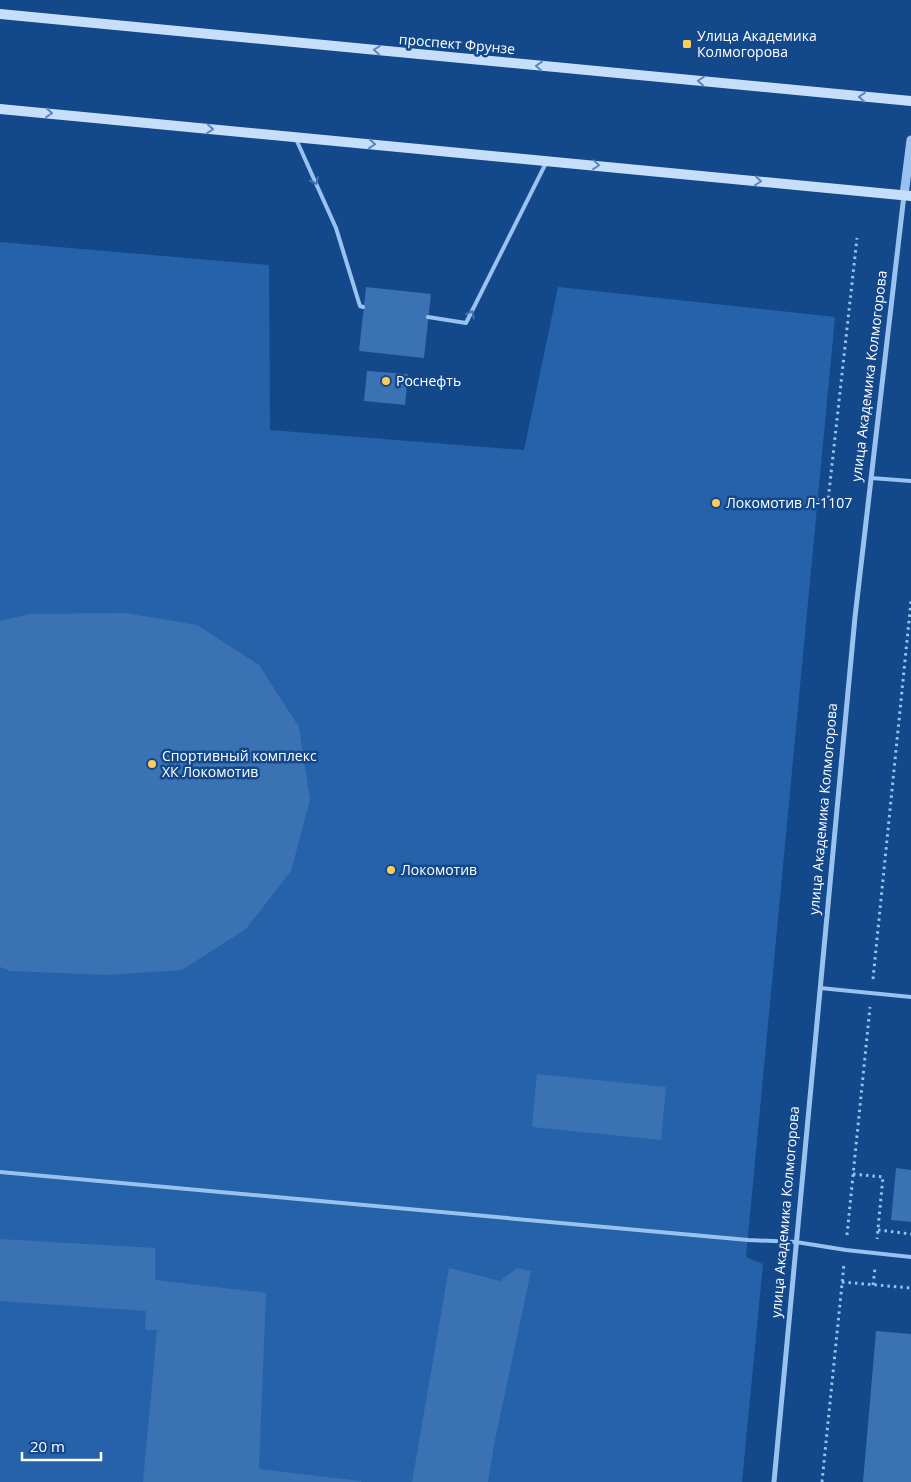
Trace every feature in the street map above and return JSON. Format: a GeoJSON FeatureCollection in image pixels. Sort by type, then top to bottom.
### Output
{"type":"FeatureCollection","features":[{"type":"Feature","properties":{"kind":"main road","name":"проспект Фрунзе"},"geometry":{"type":"LineString","coordinates":[[0,14],[911,101]]}},
{"type":"Feature","properties":{"kind":"main road"},"geometry":{"type":"LineString","coordinates":[[0,109],[907,195]]}},
{"type":"Feature","properties":{"kind":"street","name":"улица Академика Колмогорова"},"geometry":{"type":"LineString","coordinates":[[774,1482],[855,617],[907,195],[911,140]]}},
{"type":"Feature","properties":{"kind":"lane"},"geometry":{"type":"LineString","coordinates":[[295,137],[336,228],[360,306],[363,307]]}},
{"type":"Feature","properties":{"kind":"lane"},"geometry":{"type":"LineString","coordinates":[[428,317],[466,323],[548,161]]}},
{"type":"Feature","properties":{"kind":"lane"},"geometry":{"type":"LineString","coordinates":[[871,478],[911,481]]}},
{"type":"Feature","properties":{"kind":"lane"},"geometry":{"type":"LineString","coordinates":[[820,988],[911,997]]}},
{"type":"Feature","properties":{"kind":"lane"},"geometry":{"type":"LineString","coordinates":[[0,1172],[748,1240],[796,1242],[911,1257]]}},
{"type":"Feature","properties":{"kind":"path"},"geometry":{"type":"LineString","coordinates":[[818,500],[828,501],[858,238]]}},
{"type":"Feature","properties":{"kind":"path"},"geometry":{"type":"LineString","coordinates":[[822,1482],[911,601]]}},
{"type":"Feature","properties":{"kind":"path"},"geometry":{"type":"LineString","coordinates":[[853,1174],[883,1177],[873,1284]]}},
{"type":"Feature","properties":{"kind":"path"},"geometry":{"type":"LineString","coordinates":[[878,1230],[911,1234]]}},
{"type":"Feature","properties":{"kind":"path"},"geometry":{"type":"LineString","coordinates":[[842,1282],[911,1288]]}},
{"type":"Feature","properties":{"kind":"shaded area","name":"Локомотив"},"geometry":{"type":"Polygon","coordinates":[[[0,242],[269,265],[270,430],[524,450],[558,287],[835,317],[746,1257],[763,1264],[742,1482],[0,1482],[0,242]]]}},
{"type":"Feature","properties":{"kind":"building"},"geometry":{"type":"Polygon","coordinates":[[[366,287],[431,294],[424,358],[359,351],[366,287]]]}},
{"type":"Feature","properties":{"kind":"building"},"geometry":{"type":"Polygon","coordinates":[[[367,371],[408,374],[405,405],[364,401],[367,371]]]}},
{"type":"Feature","properties":{"kind":"building","name":"Спортивный комплекс ХК Локомотив"},"geometry":{"type":"Polygon","coordinates":[[[125,613],[197,625],[259,665],[299,727],[310,800],[291,871],[246,929],[182,970],[108,975],[10,971],[0,967],[0,621],[29,614],[125,613]]]}},
{"type":"Feature","properties":{"kind":"building"},"geometry":{"type":"Polygon","coordinates":[[[537,1074],[666,1087],[661,1140],[532,1127],[537,1074]]]}},
{"type":"Feature","properties":{"kind":"building"},"geometry":{"type":"Polygon","coordinates":[[[896,1168],[911,1170],[911,1222],[891,1220],[896,1168]]]}},
{"type":"Feature","properties":{"kind":"building"},"geometry":{"type":"Polygon","coordinates":[[[0,1239],[155,1248],[155,1280],[266,1293],[259,1469],[361,1482],[143,1482],[157,1330],[145,1330],[146,1311],[0,1301],[0,1239]]]}},
{"type":"Feature","properties":{"kind":"building"},"geometry":{"type":"Polygon","coordinates":[[[449,1268],[500,1281],[517,1268],[531,1271],[495,1440],[488,1482],[412,1482],[449,1268]]]}},
{"type":"Feature","properties":{"kind":"building"},"geometry":{"type":"Polygon","coordinates":[[[876,1331],[911,1334],[911,1482],[863,1482],[876,1331]]]}},
{"type":"Feature","properties":{"kind":"place","name":"Улица Академика Колмогорова"},"geometry":{"type":"Point","coordinates":[687,44]}},
{"type":"Feature","properties":{"kind":"place","name":"Роснефть"},"geometry":{"type":"Point","coordinates":[386,381]}},
{"type":"Feature","properties":{"kind":"place","name":"Локомотив Л-1107"},"geometry":{"type":"Point","coordinates":[716,503]}},
{"type":"Feature","properties":{"kind":"place","name":"Спортивный комплекс ХК Локомотив"},"geometry":{"type":"Point","coordinates":[152,764]}},
{"type":"Feature","properties":{"kind":"place","name":"Локомотив"},"geometry":{"type":"Point","coordinates":[391,870]}}]}
